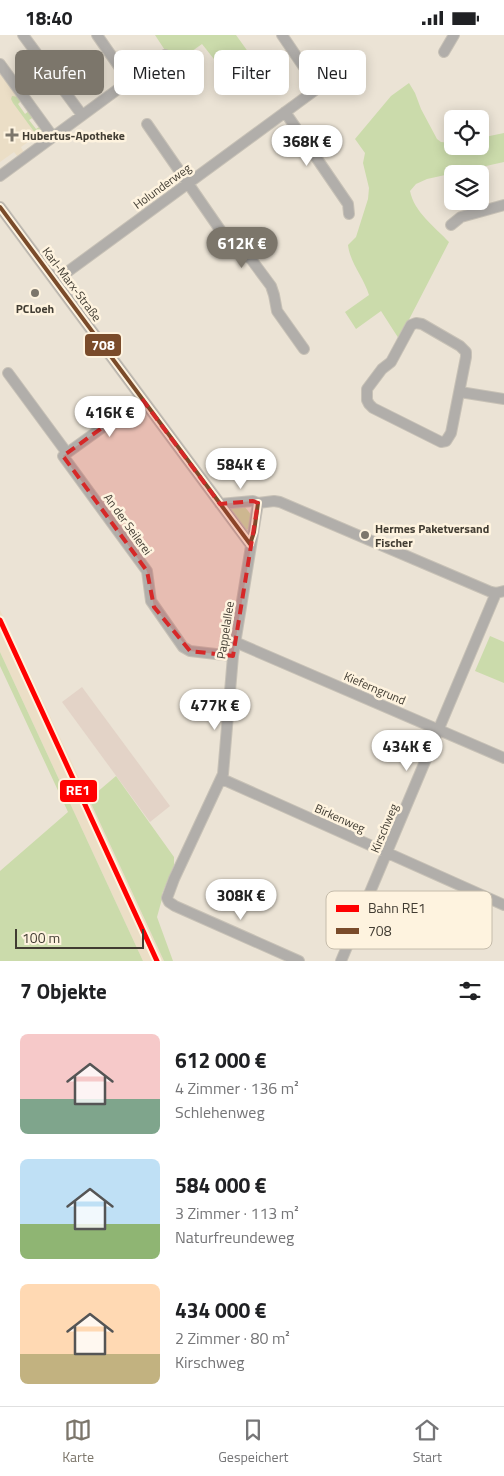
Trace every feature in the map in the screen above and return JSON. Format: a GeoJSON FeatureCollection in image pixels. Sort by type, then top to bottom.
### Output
{"type":"FeatureCollection","features":[{"type":"Feature","properties":{"kind":"street"},"geometry":{"type":"LineString","coordinates":[[23,35],[82,115]]}},
{"type":"Feature","properties":{"kind":"street"},"geometry":{"type":"LineString","coordinates":[[97,35],[114,59]]}},
{"type":"Feature","properties":{"kind":"street","name":"Holunderweg"},"geometry":{"type":"LineString","coordinates":[[55,281],[318,88],[282,35]]}},
{"type":"Feature","properties":{"kind":"street"},"geometry":{"type":"LineString","coordinates":[[444,52],[454,35]]}},
{"type":"Feature","properties":{"kind":"street"},"geometry":{"type":"LineString","coordinates":[[0,64],[53,137]]}},
{"type":"Feature","properties":{"kind":"street"},"geometry":{"type":"LineString","coordinates":[[0,176],[114,92]]}},
{"type":"Feature","properties":{"kind":"street"},"geometry":{"type":"LineString","coordinates":[[285,112],[348,204],[349,214]]}},
{"type":"Feature","properties":{"kind":"street"},"geometry":{"type":"LineString","coordinates":[[147,124],[232,247],[251,259],[271,286],[277,311],[304,349]]}},
{"type":"Feature","properties":{"kind":"street"},"geometry":{"type":"LineString","coordinates":[[451,225],[461,217],[474,212],[504,205]]}},
{"type":"Feature","properties":{"kind":"street","name":"Karl-Marx-Straße"},"geometry":{"type":"LineString","coordinates":[[0,207],[250,544]]}},
{"type":"Feature","properties":{"kind":"street"},"geometry":{"type":"LineString","coordinates":[[416,323],[422,324],[464,349],[466,357],[460,392],[451,433],[446,441],[441,442],[373,408],[368,404],[366,394],[367,389],[382,369],[391,362],[411,325],[416,323]]}},
{"type":"Feature","properties":{"kind":"street","name":"An der Seilerei"},"geometry":{"type":"LineString","coordinates":[[8,373],[67,453],[63,456],[147,571],[151,601],[183,647],[190,651],[233,656]]}},
{"type":"Feature","properties":{"kind":"street"},"geometry":{"type":"LineString","coordinates":[[460,392],[504,399]]}},
{"type":"Feature","properties":{"kind":"street"},"geometry":{"type":"LineString","coordinates":[[67,453],[142,399]]}},
{"type":"Feature","properties":{"kind":"street"},"geometry":{"type":"LineString","coordinates":[[220,504],[274,501],[287,505],[500,592]]}},
{"type":"Feature","properties":{"kind":"street","name":"Pappelallee"},"geometry":{"type":"LineString","coordinates":[[258,503],[233,656],[222,779],[168,894],[168,900],[175,905],[299,961]]}},
{"type":"Feature","properties":{"kind":"street","name":"Kirschweg"},"geometry":{"type":"LineString","coordinates":[[371,891],[500,592]]}},
{"type":"Feature","properties":{"kind":"street","name":"Kieferngrund"},"geometry":{"type":"LineString","coordinates":[[235,642],[504,758]]}},
{"type":"Feature","properties":{"kind":"street","name":"Birkenweg"},"geometry":{"type":"LineString","coordinates":[[222,779],[472,891]]}},
{"type":"Feature","properties":{"kind":"street","name":"Birkenweg"},"geometry":{"type":"LineString","coordinates":[[492,900],[504,905]]}},
{"type":"Feature","properties":{"kind":"street","name":"Kirschweg"},"geometry":{"type":"LineString","coordinates":[[341,961],[346,949]]}},
{"type":"Feature","properties":{"kind":"highlighted area"},"geometry":{"type":"Polygon","coordinates":[[[142,399],[220,504],[253,501],[258,503],[233,656],[190,651],[154,607],[147,571],[63,456],[142,399]]]}},
{"type":"Feature","properties":{"kind":"shaded area"},"geometry":{"type":"Polygon","coordinates":[[[0,72],[15,91],[15,95],[18,95],[22,100],[18,104],[25,114],[29,111],[28,119],[36,129],[40,126],[42,139],[36,144],[32,139],[21,147],[24,153],[18,157],[14,152],[0,162],[0,72]]]}},
{"type":"Feature","properties":{"kind":"shaded area"},"geometry":{"type":"Polygon","coordinates":[[[0,610],[164,961],[143,961],[0,652],[0,610]]]}},
{"type":"Feature","properties":{"kind":"shaded area"},"geometry":{"type":"Polygon","coordinates":[[[82,687],[170,806],[150,822],[62,702],[82,687]]]}},
{"type":"Feature","properties":{"kind":"green space"},"geometry":{"type":"Polygon","coordinates":[[[155,35],[236,35],[247,50],[214,50],[214,59],[202,44],[194,50],[165,50],[155,35]]]}},
{"type":"Feature","properties":{"kind":"green space"},"geometry":{"type":"Polygon","coordinates":[[[409,83],[437,139],[444,142],[444,155],[489,155],[489,136],[504,133],[504,162],[489,165],[444,165],[444,175],[416,184],[410,191],[412,199],[420,212],[449,242],[399,339],[381,311],[356,329],[345,312],[369,295],[351,258],[348,245],[356,237],[368,199],[369,188],[363,163],[365,153],[355,139],[391,96],[409,83]]]}},
{"type":"Feature","properties":{"kind":"green space"},"geometry":{"type":"Polygon","coordinates":[[[12,96],[19,97],[22,100],[18,104],[25,114],[29,111],[34,117],[29,120],[36,129],[41,126],[44,136],[41,141],[13,103],[12,96]]]}},
{"type":"Feature","properties":{"kind":"green space"},"geometry":{"type":"Polygon","coordinates":[[[245,507],[252,516],[249,529],[245,530],[230,508],[245,507]]]}},
{"type":"Feature","properties":{"kind":"green space"},"geometry":{"type":"Polygon","coordinates":[[[490,636],[504,642],[504,683],[475,671],[490,636]]]}},
{"type":"Feature","properties":{"kind":"green space"},"geometry":{"type":"Polygon","coordinates":[[[0,652],[143,961],[0,961],[0,871],[68,812],[0,666],[0,652]]]}},
{"type":"Feature","properties":{"kind":"green space"},"geometry":{"type":"Polygon","coordinates":[[[116,776],[174,857],[174,865],[162,894],[157,917],[173,961],[164,961],[89,799],[116,776]]]}},
{"type":"Feature","properties":{"kind":"rail line","name":"RE1"},"geometry":{"type":"LineString","coordinates":[[0,620],[157,961]]}},
{"type":"Feature","properties":{"kind":"transit line","name":"708"},"geometry":{"type":"LineString","coordinates":[[0,207],[250,544]]}},
{"type":"Feature","properties":{"kind":"transit line","name":"708"},"geometry":{"type":"LineString","coordinates":[[250,544],[254,532],[258,503]]}},
{"type":"Feature","properties":{"kind":"place","name":"Hubertus-Apotheke"},"geometry":{"type":"Point","coordinates":[12,135]}},
{"type":"Feature","properties":{"kind":"place","name":"PCLoeh"},"geometry":{"type":"Point","coordinates":[35,293]}},
{"type":"Feature","properties":{"kind":"place","name":"Hermes Paketversand Fischer"},"geometry":{"type":"Point","coordinates":[365,535]}}]}
